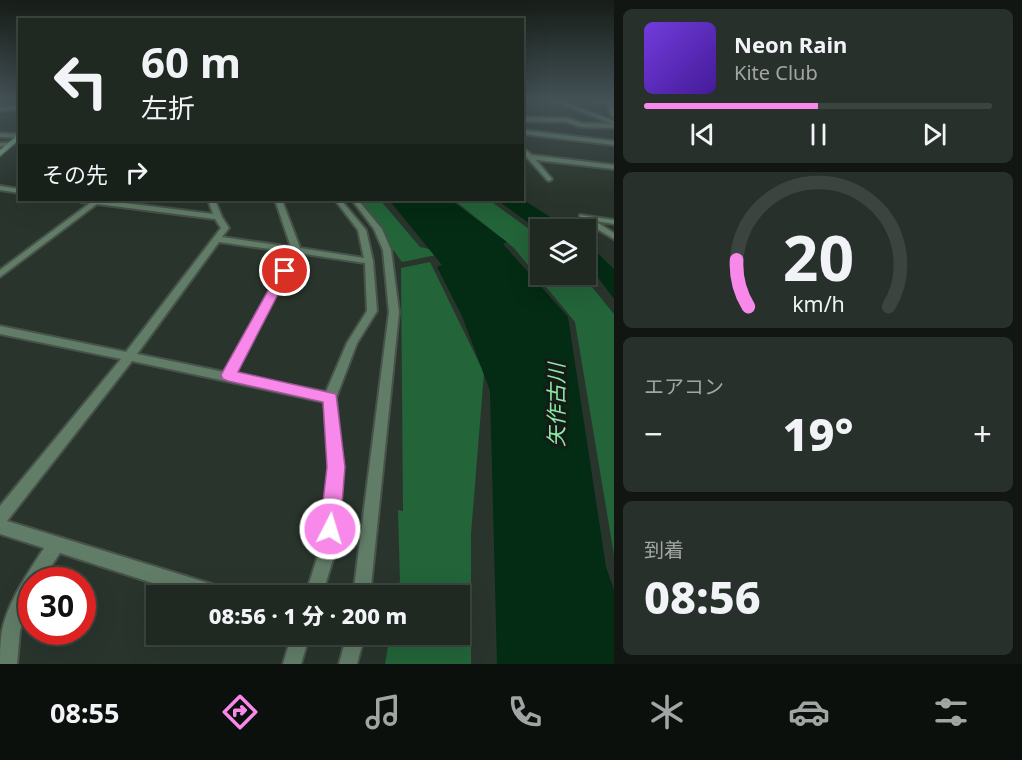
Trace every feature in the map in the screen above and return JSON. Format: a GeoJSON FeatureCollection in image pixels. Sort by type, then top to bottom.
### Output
{"type":"FeatureCollection","features":[{"type":"Feature","properties":{"kind":"main road"},"geometry":{"type":"LineString","coordinates":[[0,154],[18,137]]}},
{"type":"Feature","properties":{"kind":"street"},"geometry":{"type":"LineString","coordinates":[[524,132],[614,143]]}},
{"type":"Feature","properties":{"kind":"street"},"geometry":{"type":"LineString","coordinates":[[0,135],[18,136]]}},
{"type":"Feature","properties":{"kind":"street"},"geometry":{"type":"LineString","coordinates":[[0,145],[12,144]]}},
{"type":"Feature","properties":{"kind":"street"},"geometry":{"type":"LineString","coordinates":[[524,150],[549,179]]}},
{"type":"Feature","properties":{"kind":"street"},"geometry":{"type":"LineString","coordinates":[[530,157],[614,167]]}},
{"type":"Feature","properties":{"kind":"street"},"geometry":{"type":"LineString","coordinates":[[0,188],[18,191]]}},
{"type":"Feature","properties":{"kind":"street"},"geometry":{"type":"LineString","coordinates":[[0,274],[97,201]]}},
{"type":"Feature","properties":{"kind":"street"},"geometry":{"type":"LineString","coordinates":[[105,201],[218,217]]}},
{"type":"Feature","properties":{"kind":"street"},"geometry":{"type":"LineString","coordinates":[[0,518],[128,358],[225,228],[212,201]]}},
{"type":"Feature","properties":{"kind":"street"},"geometry":{"type":"LineString","coordinates":[[228,375],[296,250],[279,201]]}},
{"type":"Feature","properties":{"kind":"street"},"geometry":{"type":"LineString","coordinates":[[317,585],[328,549],[336,467],[330,398],[352,343],[372,311],[369,261],[362,230],[339,201]]}},
{"type":"Feature","properties":{"kind":"street"},"geometry":{"type":"LineString","coordinates":[[356,201],[378,229],[387,250],[394,312],[362,585]]}},
{"type":"Feature","properties":{"kind":"street"},"geometry":{"type":"LineString","coordinates":[[614,222],[583,217],[614,237]]}},
{"type":"Feature","properties":{"kind":"street"},"geometry":{"type":"LineString","coordinates":[[217,239],[369,261]]}},
{"type":"Feature","properties":{"kind":"street"},"geometry":{"type":"LineString","coordinates":[[0,330],[128,358],[228,375],[330,398]]}},
{"type":"Feature","properties":{"kind":"street"},"geometry":{"type":"LineString","coordinates":[[0,526],[186,585]]}},
{"type":"Feature","properties":{"kind":"street"},"geometry":{"type":"LineString","coordinates":[[41,567],[56,544]]}},
{"type":"Feature","properties":{"kind":"street"},"geometry":{"type":"LineString","coordinates":[[8,664],[8,635],[18,606]]}},
{"type":"Feature","properties":{"kind":"street"},"geometry":{"type":"LineString","coordinates":[[292,664],[298,645]]}},
{"type":"Feature","properties":{"kind":"street"},"geometry":{"type":"LineString","coordinates":[[348,664],[353,645]]}},
{"type":"Feature","properties":{"kind":"shaded area"},"geometry":{"type":"Polygon","coordinates":[[[358,201],[381,201],[420,247],[446,253],[402,262],[358,201]]]}},
{"type":"Feature","properties":{"kind":"shaded area"},"geometry":{"type":"Polygon","coordinates":[[[455,201],[490,201],[530,230],[530,267],[514,248],[455,201]]]}},
{"type":"Feature","properties":{"kind":"shaded area"},"geometry":{"type":"Polygon","coordinates":[[[430,262],[484,373],[471,534],[471,664],[385,664],[388,645],[470,645],[470,585],[399,585],[398,510],[403,511],[401,268],[430,262]]]}},
{"type":"Feature","properties":{"kind":"shaded area"},"geometry":{"type":"Polygon","coordinates":[[[544,285],[590,285],[614,314],[614,555],[575,322],[544,285]]]}},
{"type":"Feature","properties":{"kind":"water"},"geometry":{"type":"Polygon","coordinates":[[[524,200],[553,219],[530,219],[530,224],[498,201],[524,200]]]}},
{"type":"Feature","properties":{"kind":"water","name":"矢作古川"},"geometry":{"type":"Polygon","coordinates":[[[390,201],[452,201],[507,242],[503,244],[530,274],[530,285],[540,285],[568,317],[606,567],[614,590],[614,664],[497,664],[490,391],[462,316],[437,267],[442,265],[390,201]]]}},
{"type":"Feature","properties":{"kind":"water"},"geometry":{"type":"Polygon","coordinates":[[[596,252],[614,269],[614,299],[596,275],[596,252]]]}},
{"type":"Feature","properties":{"kind":"route"},"geometry":{"type":"LineString","coordinates":[[285,271],[228,375],[330,398],[336,467],[330,529]]}}]}
